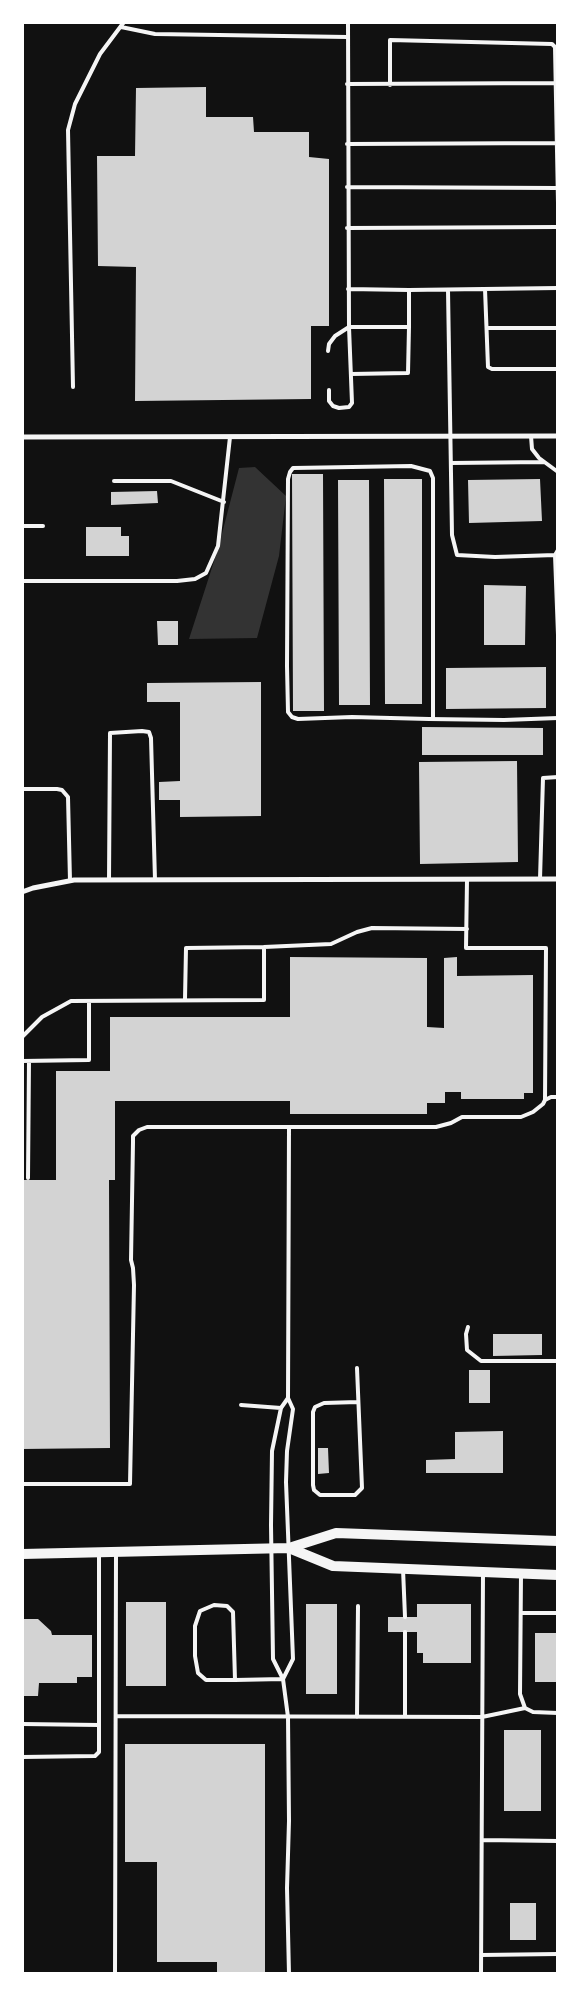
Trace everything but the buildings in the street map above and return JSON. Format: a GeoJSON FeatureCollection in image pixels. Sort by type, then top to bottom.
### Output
{"type":"FeatureCollection","features":[{"type":"Feature","properties":{"kind":"main road"},"geometry":{"type":"LineString","coordinates":[[22,1554],[289,1548],[336,1534],[558,1541]]}},
{"type":"Feature","properties":{"kind":"main road"},"geometry":{"type":"LineString","coordinates":[[289,1548],[333,1566],[483,1570],[558,1575]]}},
{"type":"Feature","properties":{"kind":"street"},"geometry":{"type":"LineString","coordinates":[[22,437],[558,436]]}},
{"type":"Feature","properties":{"kind":"street"},"geometry":{"type":"LineString","coordinates":[[22,892],[32,888],[70,881],[108,880],[558,879]]}},
{"type":"Feature","properties":{"kind":"lane"},"geometry":{"type":"LineString","coordinates":[[73,387],[68,130],[75,104],[100,54],[124,22]]}},
{"type":"Feature","properties":{"kind":"lane"},"geometry":{"type":"LineString","coordinates":[[329,390],[329,401],[333,406],[349,407],[352,403],[348,289],[348,22]]}},
{"type":"Feature","properties":{"kind":"lane"},"geometry":{"type":"LineString","coordinates":[[120,27],[155,34],[347,37]]}},
{"type":"Feature","properties":{"kind":"lane"},"geometry":{"type":"LineString","coordinates":[[390,85],[390,40],[552,44],[555,47],[558,202]]}},
{"type":"Feature","properties":{"kind":"lane"},"geometry":{"type":"LineString","coordinates":[[347,84],[556,83]]}},
{"type":"Feature","properties":{"kind":"lane"},"geometry":{"type":"LineString","coordinates":[[348,144],[557,143]]}},
{"type":"Feature","properties":{"kind":"lane"},"geometry":{"type":"LineString","coordinates":[[348,187],[557,188]]}},
{"type":"Feature","properties":{"kind":"lane"},"geometry":{"type":"LineString","coordinates":[[348,228],[558,227]]}},
{"type":"Feature","properties":{"kind":"lane"},"geometry":{"type":"LineString","coordinates":[[348,289],[558,288]]}},
{"type":"Feature","properties":{"kind":"lane"},"geometry":{"type":"LineString","coordinates":[[485,289],[488,367],[492,369],[558,369]]}},
{"type":"Feature","properties":{"kind":"lane"},"geometry":{"type":"LineString","coordinates":[[351,374],[408,373],[409,290]]}},
{"type":"Feature","properties":{"kind":"lane"},"geometry":{"type":"LineString","coordinates":[[448,290],[452,535],[456,555],[495,557],[555,555]]}},
{"type":"Feature","properties":{"kind":"lane"},"geometry":{"type":"LineString","coordinates":[[328,351],[335,336],[349,327],[409,327]]}},
{"type":"Feature","properties":{"kind":"lane"},"geometry":{"type":"LineString","coordinates":[[487,328],[558,328]]}},
{"type":"Feature","properties":{"kind":"lane"},"geometry":{"type":"LineString","coordinates":[[532,436],[532,449],[544,462],[558,472]]}},
{"type":"Feature","properties":{"kind":"lane"},"geometry":{"type":"LineString","coordinates":[[22,581],[177,581],[196,579],[206,574],[218,546],[230,437]]}},
{"type":"Feature","properties":{"kind":"lane"},"geometry":{"type":"LineString","coordinates":[[451,463],[544,462]]}},
{"type":"Feature","properties":{"kind":"lane"},"geometry":{"type":"LineString","coordinates":[[432,719],[433,478],[430,471],[411,466],[293,468],[288,479],[288,712],[292,717],[298,719],[352,717],[432,719],[504,720],[558,718]]}},
{"type":"Feature","properties":{"kind":"lane"},"geometry":{"type":"LineString","coordinates":[[114,481],[171,481],[224,502]]}},
{"type":"Feature","properties":{"kind":"lane"},"geometry":{"type":"LineString","coordinates":[[22,526],[43,526]]}},
{"type":"Feature","properties":{"kind":"lane"},"geometry":{"type":"LineString","coordinates":[[558,550],[555,555],[558,635]]}},
{"type":"Feature","properties":{"kind":"lane"},"geometry":{"type":"LineString","coordinates":[[108,880],[110,733],[142,731],[149,732],[152,738],[155,880]]}},
{"type":"Feature","properties":{"kind":"lane"},"geometry":{"type":"LineString","coordinates":[[540,879],[543,778],[558,777]]}},
{"type":"Feature","properties":{"kind":"lane"},"geometry":{"type":"LineString","coordinates":[[22,789],[57,789],[62,790],[68,797],[70,881]]}},
{"type":"Feature","properties":{"kind":"lane"},"geometry":{"type":"LineString","coordinates":[[467,880],[466,948],[546,948],[545,1100]]}},
{"type":"Feature","properties":{"kind":"lane"},"geometry":{"type":"LineString","coordinates":[[185,999],[186,948],[331,944],[357,932],[372,928],[467,929]]}},
{"type":"Feature","properties":{"kind":"lane"},"geometry":{"type":"LineString","coordinates":[[22,1037],[42,1017],[70,1001],[264,1000],[264,947]]}},
{"type":"Feature","properties":{"kind":"lane"},"geometry":{"type":"LineString","coordinates":[[22,1061],[89,1060],[89,1001]]}},
{"type":"Feature","properties":{"kind":"lane"},"geometry":{"type":"LineString","coordinates":[[28,1178],[29,1061]]}},
{"type":"Feature","properties":{"kind":"lane"},"geometry":{"type":"LineString","coordinates":[[22,1484],[130,1484],[134,1285],[131,1260],[133,1136],[139,1130],[147,1128],[441,1126],[462,1117],[520,1117],[533,1112],[545,1100],[551,1097],[558,1097]]}},
{"type":"Feature","properties":{"kind":"lane"},"geometry":{"type":"LineString","coordinates":[[283,1679],[293,1659],[287,1459],[293,1409],[288,1398],[289,1127]]}},
{"type":"Feature","properties":{"kind":"lane"},"geometry":{"type":"LineString","coordinates":[[468,1327],[466,1334],[467,1350],[481,1360],[558,1361]]}},
{"type":"Feature","properties":{"kind":"lane"},"geometry":{"type":"LineString","coordinates":[[357,1368],[362,1488],[355,1495],[320,1495],[314,1490],[313,1484],[313,1412],[315,1406],[324,1403],[358,1402]]}},
{"type":"Feature","properties":{"kind":"lane"},"geometry":{"type":"LineString","coordinates":[[288,1398],[281,1408],[272,1451],[272,1548],[273,1659],[283,1679],[288,1717],[289,1822],[287,1888],[289,1974]]}},
{"type":"Feature","properties":{"kind":"lane"},"geometry":{"type":"LineString","coordinates":[[241,1405],[281,1408]]}},
{"type":"Feature","properties":{"kind":"lane"},"geometry":{"type":"LineString","coordinates":[[22,1757],[95,1756],[99,1752],[99,1553]]}},
{"type":"Feature","properties":{"kind":"lane"},"geometry":{"type":"LineString","coordinates":[[115,1974],[116,1553]]}},
{"type":"Feature","properties":{"kind":"lane"},"geometry":{"type":"LineString","coordinates":[[403,1568],[405,1616]]}},
{"type":"Feature","properties":{"kind":"lane"},"geometry":{"type":"LineString","coordinates":[[481,1974],[483,1570]]}},
{"type":"Feature","properties":{"kind":"lane"},"geometry":{"type":"LineString","coordinates":[[521,1572],[520,1694],[525,1708]]}},
{"type":"Feature","properties":{"kind":"lane"},"geometry":{"type":"LineString","coordinates":[[235,1680],[233,1612],[227,1606],[214,1605],[200,1610],[195,1626],[195,1656],[198,1673],[206,1680],[235,1680],[283,1679]]}},
{"type":"Feature","properties":{"kind":"lane"},"geometry":{"type":"LineString","coordinates":[[356,1717],[358,1606]]}},
{"type":"Feature","properties":{"kind":"lane"},"geometry":{"type":"LineString","coordinates":[[521,1613],[558,1613]]}},
{"type":"Feature","properties":{"kind":"lane"},"geometry":{"type":"LineString","coordinates":[[405,1632],[405,1717]]}},
{"type":"Feature","properties":{"kind":"lane"},"geometry":{"type":"LineString","coordinates":[[116,1716],[482,1717],[525,1708],[533,1712],[558,1712]]}},
{"type":"Feature","properties":{"kind":"lane"},"geometry":{"type":"LineString","coordinates":[[22,1724],[99,1725]]}},
{"type":"Feature","properties":{"kind":"lane"},"geometry":{"type":"LineString","coordinates":[[482,1840],[558,1841]]}},
{"type":"Feature","properties":{"kind":"lane"},"geometry":{"type":"LineString","coordinates":[[482,1955],[558,1954]]}},
{"type":"Feature","properties":{"kind":"shaded area"},"geometry":{"type":"Polygon","coordinates":[[[255,467],[286,496],[279,556],[257,638],[189,639],[218,549],[239,468],[255,467]]]}}]}
